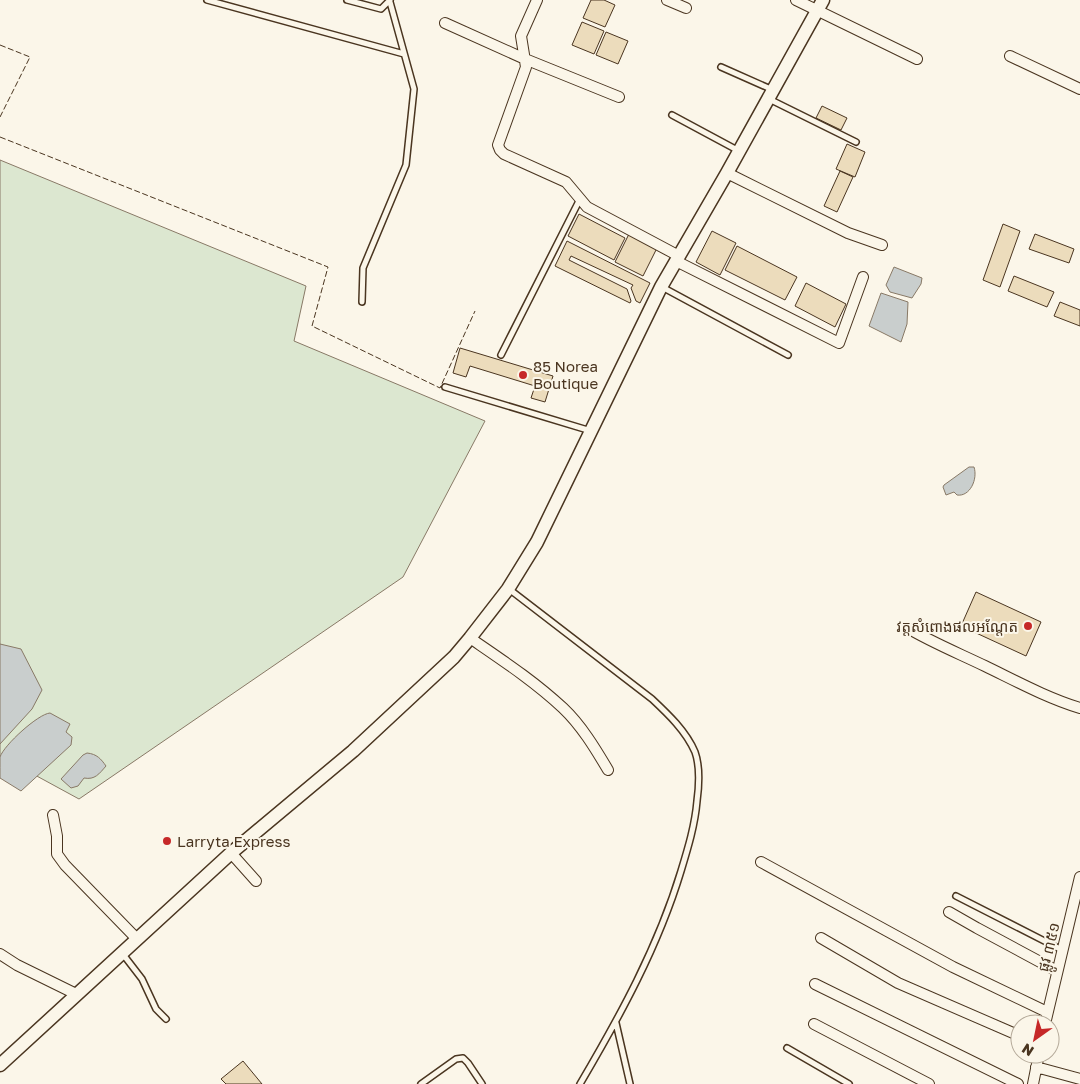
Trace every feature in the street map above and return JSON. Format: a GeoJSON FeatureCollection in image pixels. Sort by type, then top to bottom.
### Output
{"type":"FeatureCollection","features":[{"type":"Feature","properties":{"kind":"street"},"geometry":{"type":"LineString","coordinates":[[537,0],[521,36],[526,67],[498,144],[504,154],[566,182],[587,207],[678,258],[839,343],[863,277]]}},
{"type":"Feature","properties":{"kind":"street"},"geometry":{"type":"LineString","coordinates":[[667,0],[686,8]]}},
{"type":"Feature","properties":{"kind":"street"},"geometry":{"type":"LineString","coordinates":[[796,0],[820,6],[917,59]]}},
{"type":"Feature","properties":{"kind":"street"},"geometry":{"type":"LineString","coordinates":[[0,1064],[232,853],[353,751],[454,657],[508,589],[538,542],[661,287],[820,6]]}},
{"type":"Feature","properties":{"kind":"street"},"geometry":{"type":"LineString","coordinates":[[445,23],[525,59],[619,97]]}},
{"type":"Feature","properties":{"kind":"street"},"geometry":{"type":"LineString","coordinates":[[1010,56],[1080,89]]}},
{"type":"Feature","properties":{"kind":"street"},"geometry":{"type":"LineString","coordinates":[[727,173],[848,233],[882,245]]}},
{"type":"Feature","properties":{"kind":"street"},"geometry":{"type":"LineString","coordinates":[[906,627],[932,642],[1065,703],[1080,708]]}},
{"type":"Feature","properties":{"kind":"street"},"geometry":{"type":"LineString","coordinates":[[470,638],[532,682],[564,709],[591,742],[608,770]]}},
{"type":"Feature","properties":{"kind":"street"},"geometry":{"type":"LineString","coordinates":[[53,815],[57,836],[57,854],[65,865],[138,938]]}},
{"type":"Feature","properties":{"kind":"street"},"geometry":{"type":"LineString","coordinates":[[232,853],[256,881]]}},
{"type":"Feature","properties":{"kind":"street"},"geometry":{"type":"LineString","coordinates":[[761,862],[953,967],[1047,1012]]}},
{"type":"Feature","properties":{"kind":"street","name":"ផ្លូវ ៣៥១"},"geometry":{"type":"LineString","coordinates":[[1047,1012],[1080,878]]}},
{"type":"Feature","properties":{"kind":"street"},"geometry":{"type":"LineString","coordinates":[[949,912],[1057,970]]}},
{"type":"Feature","properties":{"kind":"street"},"geometry":{"type":"LineString","coordinates":[[822,938],[898,983],[1010,1032]]}},
{"type":"Feature","properties":{"kind":"street"},"geometry":{"type":"LineString","coordinates":[[0,954],[76,994]]}},
{"type":"Feature","properties":{"kind":"street"},"geometry":{"type":"LineString","coordinates":[[815,984],[1018,1084]]}},
{"type":"Feature","properties":{"kind":"street"},"geometry":{"type":"LineString","coordinates":[[814,1024],[929,1084]]}},
{"type":"Feature","properties":{"kind":"street"},"geometry":{"type":"LineString","coordinates":[[1033,1084],[1037,1064]]}},
{"type":"Feature","properties":{"kind":"street"},"geometry":{"type":"LineString","coordinates":[[1036,1068],[1080,1078]]}},
{"type":"Feature","properties":{"kind":"lane"},"geometry":{"type":"LineString","coordinates":[[207,0],[404,54]]}},
{"type":"Feature","properties":{"kind":"lane"},"geometry":{"type":"LineString","coordinates":[[347,0],[381,9],[390,1],[414,89],[406,165],[363,268],[362,302]]}},
{"type":"Feature","properties":{"kind":"lane"},"geometry":{"type":"LineString","coordinates":[[721,68],[856,142]]}},
{"type":"Feature","properties":{"kind":"lane"},"geometry":{"type":"LineString","coordinates":[[672,115],[739,152]]}},
{"type":"Feature","properties":{"kind":"lane"},"geometry":{"type":"LineString","coordinates":[[501,355],[580,199]]}},
{"type":"Feature","properties":{"kind":"lane"},"geometry":{"type":"LineString","coordinates":[[661,287],[788,355]]}},
{"type":"Feature","properties":{"kind":"lane"},"geometry":{"type":"LineString","coordinates":[[445,387],[592,431]]}},
{"type":"Feature","properties":{"kind":"lane"},"geometry":{"type":"LineString","coordinates":[[508,589],[652,699],[674,721],[695,752],[699,783],[695,822],[676,889],[657,937],[616,1023],[580,1084]]}},
{"type":"Feature","properties":{"kind":"lane"},"geometry":{"type":"LineString","coordinates":[[956,896],[1062,950]]}},
{"type":"Feature","properties":{"kind":"lane"},"geometry":{"type":"LineString","coordinates":[[122,953],[142,979],[156,1009],[166,1018]]}},
{"type":"Feature","properties":{"kind":"lane"},"geometry":{"type":"LineString","coordinates":[[616,1023],[630,1084]]}},
{"type":"Feature","properties":{"kind":"lane"},"geometry":{"type":"LineString","coordinates":[[787,1048],[849,1084]]}},
{"type":"Feature","properties":{"kind":"lane"},"geometry":{"type":"LineString","coordinates":[[421,1084],[456,1059],[463,1058],[482,1084]]}},
{"type":"Feature","properties":{"kind":"green space"},"geometry":{"type":"Polygon","coordinates":[[[0,160],[306,286],[294,341],[485,421],[403,577],[79,799],[0,756],[0,160]]]}},
{"type":"Feature","properties":{"kind":"shaded area"},"geometry":{"type":"Polygon","coordinates":[[[894,267],[922,278],[921,284],[912,298],[890,292],[886,285],[894,267]]]}},
{"type":"Feature","properties":{"kind":"shaded area"},"geometry":{"type":"Polygon","coordinates":[[[881,293],[908,302],[907,324],[901,342],[869,326],[881,293]]]}},
{"type":"Feature","properties":{"kind":"shaded area"},"geometry":{"type":"Polygon","coordinates":[[[969,467],[974,467],[975,477],[969,490],[962,495],[957,495],[954,492],[946,495],[944,485],[969,467]]]}},
{"type":"Feature","properties":{"kind":"shaded area"},"geometry":{"type":"Polygon","coordinates":[[[0,644],[21,649],[42,690],[32,709],[0,744],[0,644]]]}},
{"type":"Feature","properties":{"kind":"shaded area"},"geometry":{"type":"Polygon","coordinates":[[[50,713],[70,724],[66,732],[72,737],[71,745],[21,791],[0,778],[0,757],[8,745],[22,731],[50,713]]]}},
{"type":"Feature","properties":{"kind":"shaded area"},"geometry":{"type":"Polygon","coordinates":[[[87,753],[98,757],[106,766],[97,776],[84,778],[78,786],[71,788],[61,779],[87,753]]]}},
{"type":"Feature","properties":{"kind":"building"},"geometry":{"type":"Polygon","coordinates":[[[591,0],[604,0],[615,5],[605,27],[583,18],[591,0]]]}},
{"type":"Feature","properties":{"kind":"building"},"geometry":{"type":"Polygon","coordinates":[[[582,22],[604,31],[594,54],[572,45],[582,22]]]}},
{"type":"Feature","properties":{"kind":"building"},"geometry":{"type":"Polygon","coordinates":[[[606,32],[628,41],[618,64],[596,55],[606,32]]]}},
{"type":"Feature","properties":{"kind":"building"},"geometry":{"type":"Polygon","coordinates":[[[822,106],[847,118],[841,130],[816,118],[822,106]]]}},
{"type":"Feature","properties":{"kind":"building"},"geometry":{"type":"Polygon","coordinates":[[[847,144],[865,152],[855,177],[836,169],[847,144]]]}},
{"type":"Feature","properties":{"kind":"building"},"geometry":{"type":"Polygon","coordinates":[[[840,171],[853,177],[837,212],[824,206],[840,171]]]}},
{"type":"Feature","properties":{"kind":"building"},"geometry":{"type":"Polygon","coordinates":[[[579,214],[625,238],[614,260],[568,236],[579,214]]]}},
{"type":"Feature","properties":{"kind":"building"},"geometry":{"type":"Polygon","coordinates":[[[1003,224],[1020,231],[1000,287],[983,280],[1003,224]]]}},
{"type":"Feature","properties":{"kind":"building"},"geometry":{"type":"Polygon","coordinates":[[[712,231],[736,243],[720,275],[696,262],[712,231]]]}},
{"type":"Feature","properties":{"kind":"building"},"geometry":{"type":"Polygon","coordinates":[[[629,234],[657,248],[643,276],[615,262],[629,234]]]}},
{"type":"Feature","properties":{"kind":"building"},"geometry":{"type":"Polygon","coordinates":[[[1035,234],[1074,249],[1069,263],[1029,249],[1035,234]]]}},
{"type":"Feature","properties":{"kind":"building"},"geometry":{"type":"Polygon","coordinates":[[[567,241],[650,283],[640,303],[636,301],[631,288],[633,285],[571,256],[569,260],[627,289],[630,303],[555,266],[567,241]]]}},
{"type":"Feature","properties":{"kind":"building"},"geometry":{"type":"Polygon","coordinates":[[[737,246],[797,277],[785,300],[725,270],[737,246]]]}},
{"type":"Feature","properties":{"kind":"building"},"geometry":{"type":"Polygon","coordinates":[[[1014,276],[1054,292],[1047,307],[1008,291],[1014,276]]]}},
{"type":"Feature","properties":{"kind":"building"},"geometry":{"type":"Polygon","coordinates":[[[806,283],[846,304],[835,327],[795,306],[806,283]]]}},
{"type":"Feature","properties":{"kind":"building"},"geometry":{"type":"Polygon","coordinates":[[[1060,302],[1080,310],[1080,326],[1054,316],[1060,302]]]}},
{"type":"Feature","properties":{"kind":"building","name":"85 Norea Boutique"},"geometry":{"type":"Polygon","coordinates":[[[460,348],[553,376],[545,402],[531,398],[535,386],[470,366],[466,377],[453,373],[460,348]]]}},
{"type":"Feature","properties":{"kind":"building"},"geometry":{"type":"Polygon","coordinates":[[[976,592],[1041,622],[1026,656],[961,626],[976,592]]]}},
{"type":"Feature","properties":{"kind":"building"},"geometry":{"type":"Polygon","coordinates":[[[243,1061],[262,1084],[226,1084],[221,1079],[243,1061]]]}},
{"type":"Feature","properties":{"kind":"fence"},"geometry":{"type":"LineString","coordinates":[[0,45],[30,57],[0,117]]}},
{"type":"Feature","properties":{"kind":"fence"},"geometry":{"type":"LineString","coordinates":[[0,137],[328,267],[312,326],[440,388],[475,311]]}},
{"type":"Feature","properties":{"kind":"place","name":"85 Norea Boutique"},"geometry":{"type":"Point","coordinates":[523,375]}},
{"type":"Feature","properties":{"kind":"place","name":"វត្តសំពោងផលអណ្តែត"},"geometry":{"type":"Point","coordinates":[1028,626]}},
{"type":"Feature","properties":{"kind":"place","name":"Larryta Express"},"geometry":{"type":"Point","coordinates":[167,841]}}]}
